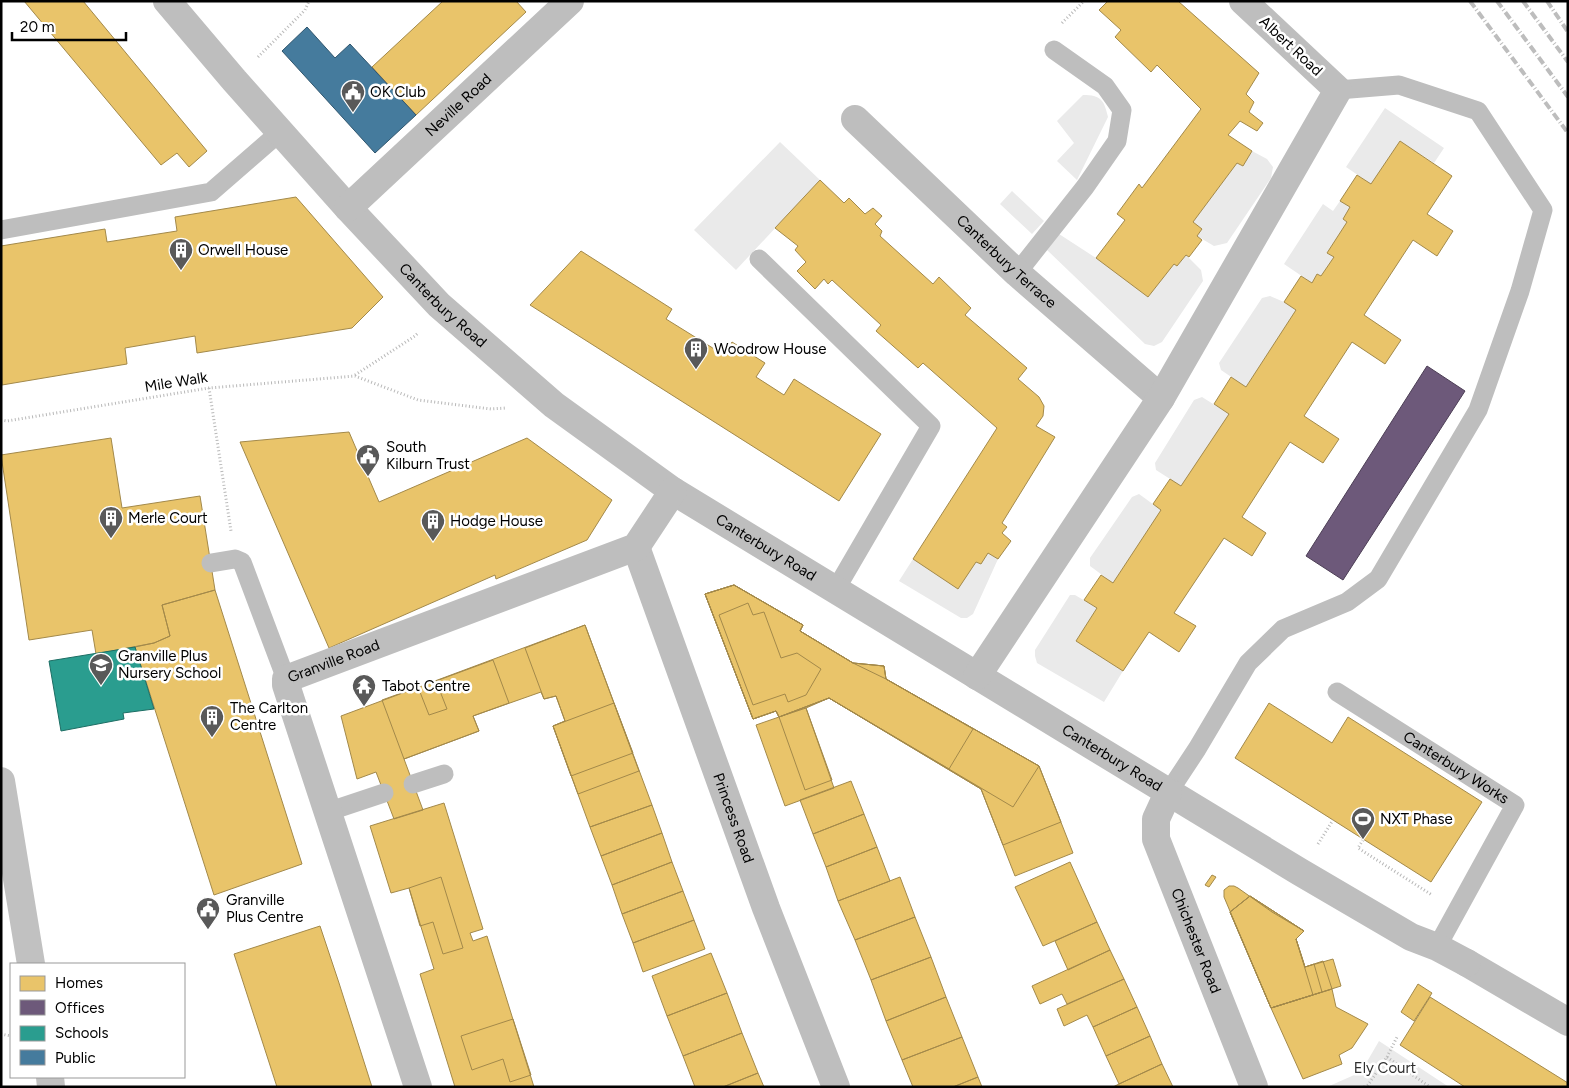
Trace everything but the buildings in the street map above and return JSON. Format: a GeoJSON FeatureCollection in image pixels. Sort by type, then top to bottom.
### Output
{"type":"FeatureCollection","features":[{"type":"Feature","properties":{"kind":"main road"},"geometry":{"type":"LineString","coordinates":[[1,781],[31,963]]}},
{"type":"Feature","properties":{"kind":"street","name":"Canterbury Road"},"geometry":{"type":"LineString","coordinates":[[166,1],[348,208],[439,306],[554,405],[673,491],[1168,793],[1411,937],[1437,947],[1467,963],[1568,1022]]}},
{"type":"Feature","properties":{"kind":"street","name":"Neville Road"},"geometry":{"type":"LineString","coordinates":[[348,208],[570,1]]}},
{"type":"Feature","properties":{"kind":"street","name":"Albert Road"},"geometry":{"type":"LineString","coordinates":[[1243,1],[1338,90]]}},
{"type":"Feature","properties":{"kind":"street"},"geometry":{"type":"LineString","coordinates":[[977,676],[1161,398],[1338,90]]}},
{"type":"Feature","properties":{"kind":"street","name":"Canterbury Terrace"},"geometry":{"type":"LineString","coordinates":[[855,119],[1017,273],[1161,398]]}},
{"type":"Feature","properties":{"kind":"street"},"geometry":{"type":"LineString","coordinates":[[636,547],[673,491]]}},
{"type":"Feature","properties":{"kind":"street","name":"Granville Road"},"geometry":{"type":"LineString","coordinates":[[418,1087],[286,685],[286,679],[636,547]]}},
{"type":"Feature","properties":{"kind":"street","name":"Princess Road"},"geometry":{"type":"LineString","coordinates":[[636,547],[766,908],[836,1087]]}},
{"type":"Feature","properties":{"kind":"street","name":"Chichester Road"},"geometry":{"type":"LineString","coordinates":[[1168,793],[1156,819],[1156,838],[1254,1087]]}},
{"type":"Feature","properties":{"kind":"lane"},"geometry":{"type":"LineString","coordinates":[[1017,273],[1085,187],[1117,141],[1120,126],[1122,110],[1105,86],[1054,50]]}},
{"type":"Feature","properties":{"kind":"lane"},"geometry":{"type":"LineString","coordinates":[[1168,793],[1248,664],[1283,629],[1347,602],[1378,579],[1478,410],[1520,291],[1543,210],[1478,111],[1399,85],[1338,90]]}},
{"type":"Feature","properties":{"kind":"lane"},"geometry":{"type":"LineString","coordinates":[[1,230],[211,192],[280,132]]}},
{"type":"Feature","properties":{"kind":"lane"},"geometry":{"type":"LineString","coordinates":[[759,259],[931,426],[836,589]]}},
{"type":"Feature","properties":{"kind":"lane"},"geometry":{"type":"LineString","coordinates":[[211,563],[236,559],[242,562],[286,679]]}},
{"type":"Feature","properties":{"kind":"lane","name":"Canterbury Works"},"geometry":{"type":"LineString","coordinates":[[1337,692],[1515,805],[1437,947]]}},
{"type":"Feature","properties":{"kind":"lane"},"geometry":{"type":"LineString","coordinates":[[413,784],[444,774]]}},
{"type":"Feature","properties":{"kind":"lane"},"geometry":{"type":"LineString","coordinates":[[328,812],[384,793]]}},
{"type":"Feature","properties":{"kind":"path"},"geometry":{"type":"LineString","coordinates":[[234,80],[305,10],[309,1]]}},
{"type":"Feature","properties":{"kind":"path","name":"Mile Walk"},"geometry":{"type":"LineString","coordinates":[[355,376],[416,336],[439,306]]}},
{"type":"Feature","properties":{"kind":"path","name":"Mile Walk"},"geometry":{"type":"LineString","coordinates":[[1,420],[209,388],[355,376],[418,400],[491,409],[554,405]]}},
{"type":"Feature","properties":{"kind":"path"},"geometry":{"type":"LineString","coordinates":[[209,388],[236,559]]}},
{"type":"Feature","properties":{"kind":"path"},"geometry":{"type":"LineString","coordinates":[[1326,831],[1333,820]]}},
{"type":"Feature","properties":{"kind":"path"},"geometry":{"type":"LineString","coordinates":[[1363,840],[1358,848],[1416,885]]}},
{"type":"Feature","properties":{"kind":"path"},"geometry":{"type":"LineString","coordinates":[[1364,1087],[1368,1085],[1387,1057],[1397,1037]]}},
{"type":"Feature","properties":{"kind":"path"},"geometry":{"type":"LineString","coordinates":[[1387,1057],[1430,1087]]}},
{"type":"Feature","properties":{"kind":"green space"},"geometry":{"type":"Polygon","coordinates":[[[1083,95],[1098,97],[1105,106],[1108,117],[1077,180],[1057,161],[1074,143],[1057,121],[1083,95]]]}},
{"type":"Feature","properties":{"kind":"green space"},"geometry":{"type":"Polygon","coordinates":[[[1385,108],[1444,148],[1434,163],[1400,141],[1371,184],[1346,167],[1385,108]]]}},
{"type":"Feature","properties":{"kind":"green space"},"geometry":{"type":"Polygon","coordinates":[[[780,142],[820,180],[736,270],[694,230],[780,142]]]}},
{"type":"Feature","properties":{"kind":"green space"},"geometry":{"type":"Polygon","coordinates":[[[1252,151],[1267,159],[1273,167],[1271,178],[1227,243],[1214,246],[1197,236],[1202,229],[1193,222],[1237,163],[1243,166],[1252,151]]]}},
{"type":"Feature","properties":{"kind":"green space"},"geometry":{"type":"Polygon","coordinates":[[[1012,191],[1044,221],[1032,234],[1000,204],[1012,191]]]}},
{"type":"Feature","properties":{"kind":"green space"},"geometry":{"type":"Polygon","coordinates":[[[1340,201],[1350,207],[1343,219],[1347,222],[1327,253],[1334,257],[1321,276],[1317,274],[1312,283],[1284,264],[1323,204],[1333,211],[1340,201]]]}},
{"type":"Feature","properties":{"kind":"green space"},"geometry":{"type":"Polygon","coordinates":[[[1059,234],[1096,258],[1148,297],[1174,264],[1177,266],[1186,255],[1201,270],[1203,281],[1162,342],[1154,346],[1145,344],[1047,250],[1059,234]]]}},
{"type":"Feature","properties":{"kind":"green space"},"geometry":{"type":"Polygon","coordinates":[[[1270,296],[1296,310],[1246,387],[1221,370],[1219,363],[1262,298],[1270,296]]]}},
{"type":"Feature","properties":{"kind":"green space"},"geometry":{"type":"Polygon","coordinates":[[[1202,397],[1229,414],[1181,486],[1156,470],[1155,463],[1194,400],[1202,397]]]}},
{"type":"Feature","properties":{"kind":"green space"},"geometry":{"type":"Polygon","coordinates":[[[1139,494],[1161,510],[1113,583],[1090,566],[1090,558],[1132,497],[1139,494]]]}},
{"type":"Feature","properties":{"kind":"green space"},"geometry":{"type":"Polygon","coordinates":[[[988,553],[998,559],[973,614],[967,618],[961,618],[899,581],[913,559],[958,588],[976,562],[981,564],[988,553]]]}},
{"type":"Feature","properties":{"kind":"green space"},"geometry":{"type":"Polygon","coordinates":[[[1070,595],[1075,595],[1097,608],[1076,641],[1123,671],[1104,702],[1037,663],[1035,650],[1070,595]]]}},
{"type":"Feature","properties":{"kind":"green space","name":"Ely Court"},"geometry":{"type":"Polygon","coordinates":[[[1379,1041],[1449,1087],[1327,1087],[1361,1072],[1379,1041]]]}},
{"type":"Feature","properties":{"kind":"railway"},"geometry":{"type":"LineString","coordinates":[[1470,1],[1568,133]]}},
{"type":"Feature","properties":{"kind":"railway"},"geometry":{"type":"LineString","coordinates":[[1497,1],[1568,97]]}},
{"type":"Feature","properties":{"kind":"railway"},"geometry":{"type":"LineString","coordinates":[[1523,1],[1568,62]]}},
{"type":"Feature","properties":{"kind":"railway"},"geometry":{"type":"LineString","coordinates":[[1547,1],[1568,32]]}},
{"type":"Feature","properties":{"kind":"place","name":"OK Club"},"geometry":{"type":"Point","coordinates":[353,113]}},
{"type":"Feature","properties":{"kind":"place","name":"Orwell House"},"geometry":{"type":"Point","coordinates":[181,271]}},
{"type":"Feature","properties":{"kind":"place","name":"Woodrow House"},"geometry":{"type":"Point","coordinates":[696,370]}},
{"type":"Feature","properties":{"kind":"place","name":"South Kilburn Trust"},"geometry":{"type":"Point","coordinates":[368,477]}},
{"type":"Feature","properties":{"kind":"place","name":"Merle Court"},"geometry":{"type":"Point","coordinates":[111,539]}},
{"type":"Feature","properties":{"kind":"place","name":"Hodge House"},"geometry":{"type":"Point","coordinates":[433,542]}},
{"type":"Feature","properties":{"kind":"place","name":"Granville Plus Nursery School"},"geometry":{"type":"Point","coordinates":[101,686]}},
{"type":"Feature","properties":{"kind":"place","name":"Tabot Centre"},"geometry":{"type":"Point","coordinates":[364,707]}},
{"type":"Feature","properties":{"kind":"place","name":"The Carlton Centre"},"geometry":{"type":"Point","coordinates":[212,738]}},
{"type":"Feature","properties":{"kind":"place","name":"NXT Phase"},"geometry":{"type":"Point","coordinates":[1363,840]}},
{"type":"Feature","properties":{"kind":"place","name":"Granville Plus Centre"},"geometry":{"type":"Point","coordinates":[208,930]}}]}
